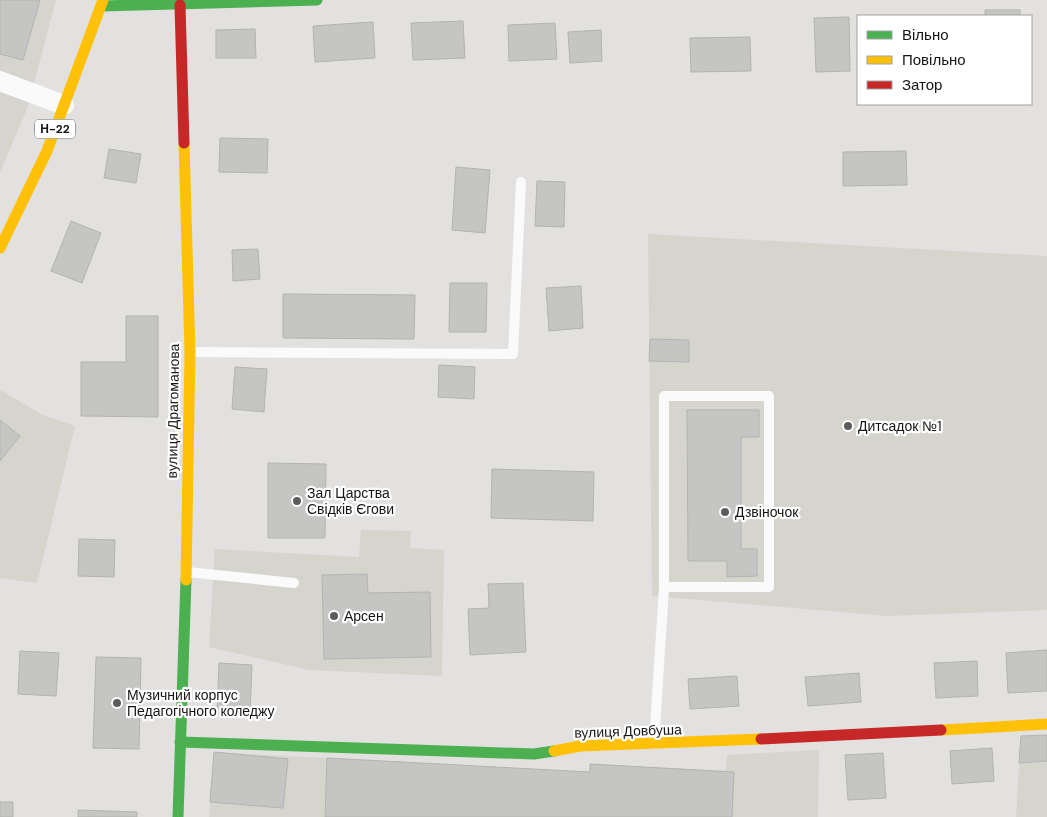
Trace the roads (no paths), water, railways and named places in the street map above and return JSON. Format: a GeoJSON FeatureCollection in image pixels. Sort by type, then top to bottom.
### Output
{"type":"FeatureCollection","features":[{"type":"Feature","properties":{"kind":"street"},"geometry":{"type":"LineString","coordinates":[[103,3],[180,5],[317,0]]}},
{"type":"Feature","properties":{"kind":"street","name":"Н-22"},"geometry":{"type":"LineString","coordinates":[[0,248],[47,150],[103,3]]}},
{"type":"Feature","properties":{"kind":"street","name":"вулиця Драгоманова"},"geometry":{"type":"LineString","coordinates":[[178,817],[186,572],[190,352],[180,5]]}},
{"type":"Feature","properties":{"kind":"street"},"geometry":{"type":"LineString","coordinates":[[0,81],[64,105]]}},
{"type":"Feature","properties":{"kind":"street","name":"вулиця Довбуша"},"geometry":{"type":"LineString","coordinates":[[180,742],[534,754],[580,746],[654,745],[1047,724]]}},
{"type":"Feature","properties":{"kind":"lane"},"geometry":{"type":"LineString","coordinates":[[190,352],[514,354],[521,182]]}},
{"type":"Feature","properties":{"kind":"lane"},"geometry":{"type":"LineString","coordinates":[[654,745],[664,587],[664,396],[769,396],[769,586],[664,587]]}},
{"type":"Feature","properties":{"kind":"lane"},"geometry":{"type":"LineString","coordinates":[[186,572],[294,583]]}},
{"type":"Feature","properties":{"kind":"place","name":"Дитсадок №1"},"geometry":{"type":"Point","coordinates":[848,426]}},
{"type":"Feature","properties":{"kind":"place","name":"Зал Царства Свідків Єгови"},"geometry":{"type":"Point","coordinates":[297,501]}},
{"type":"Feature","properties":{"kind":"place","name":"Дзвіночок"},"geometry":{"type":"Point","coordinates":[725,512]}},
{"type":"Feature","properties":{"kind":"place","name":"Арсен"},"geometry":{"type":"Point","coordinates":[334,616]}},
{"type":"Feature","properties":{"kind":"place","name":"Музичний корпус Педагогічного коледжу"},"geometry":{"type":"Point","coordinates":[117,703]}}]}
